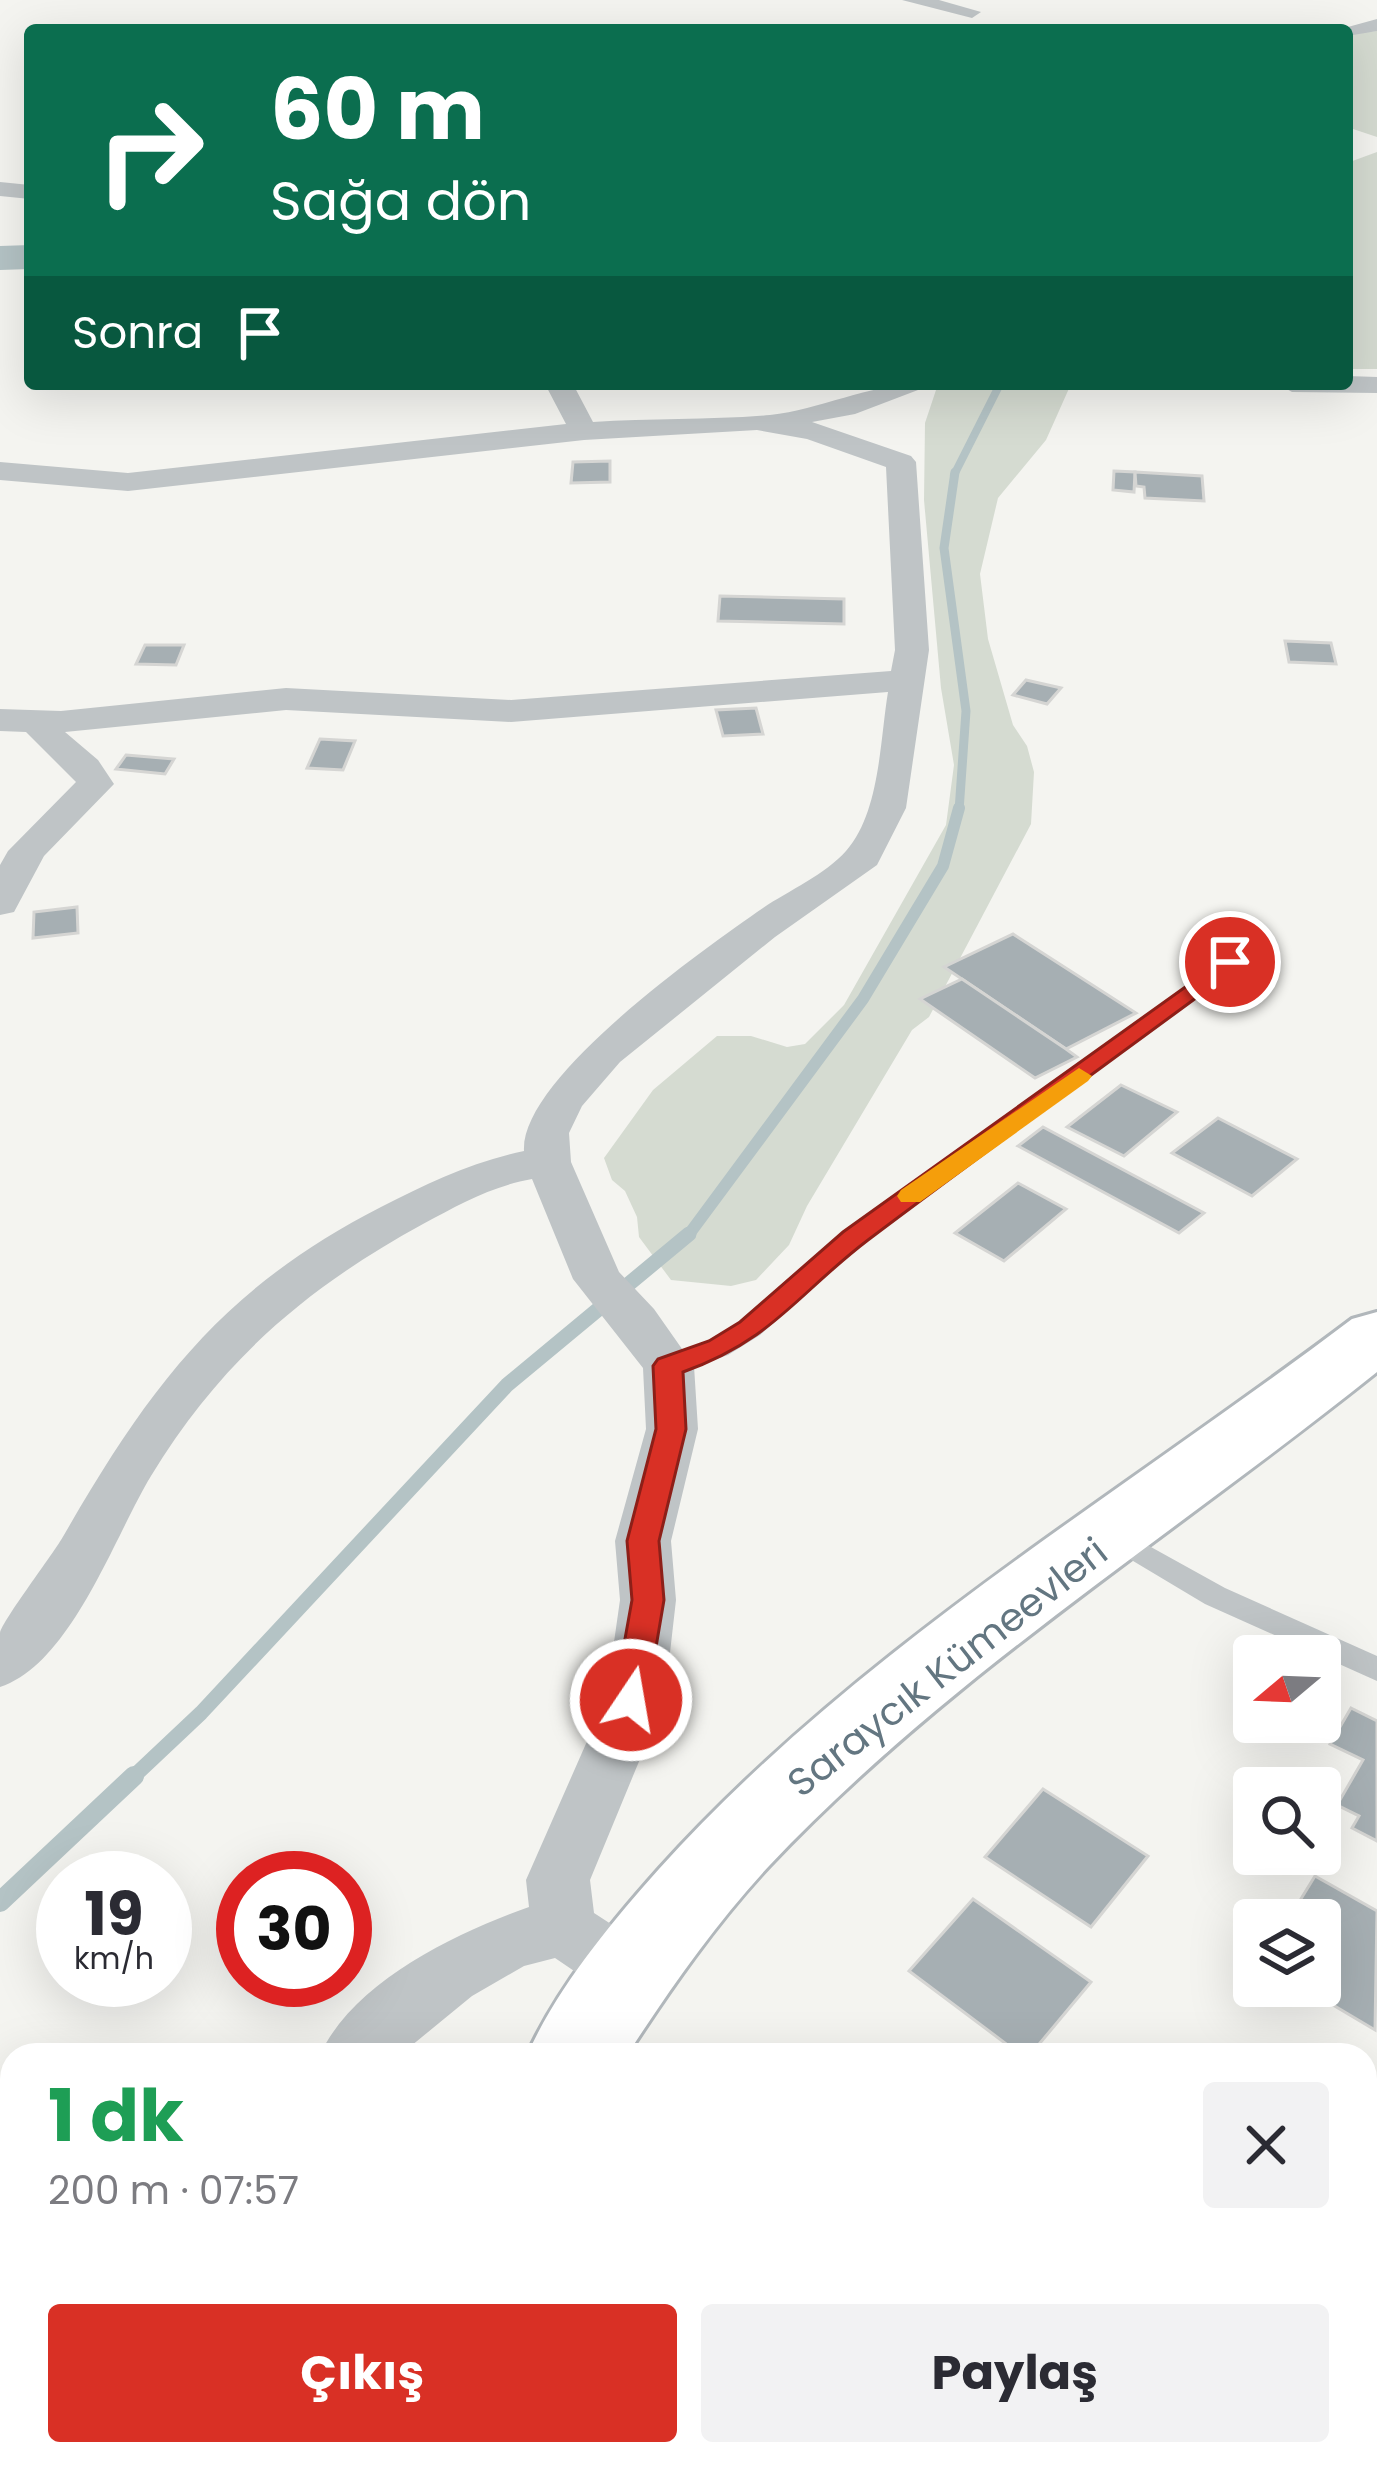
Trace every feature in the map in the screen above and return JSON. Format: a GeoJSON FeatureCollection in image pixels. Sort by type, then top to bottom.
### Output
{"type":"FeatureCollection","features":[{"type":"Feature","properties":{"kind":"main road","name":"Saraycık Kümeevleri"},"geometry":{"type":"LineString","coordinates":[[582,2043],[628,1971],[808,1769],[1377,1336]]}},
{"type":"Feature","properties":{"kind":"street"},"geometry":{"type":"LineString","coordinates":[[911,0],[972,12]]}},
{"type":"Feature","properties":{"kind":"street"},"geometry":{"type":"LineString","coordinates":[[563,390],[584,431]]}},
{"type":"Feature","properties":{"kind":"street"},"geometry":{"type":"LineString","coordinates":[[0,471],[128,482],[584,431],[757,422],[845,408],[892,390]]}},
{"type":"Feature","properties":{"kind":"street"},"geometry":{"type":"LineString","coordinates":[[562,1928],[558,1880],[622,1730],[639,1670],[648,1600],[643,1541],[671,1429],[652,1343],[598,1279],[548,1162],[546,1133],[562,1101],[604,1053],[761,928],[863,857],[887,808],[913,650],[906,442],[919,390]]}},
{"type":"Feature","properties":{"kind":"street"},"geometry":{"type":"LineString","coordinates":[[757,422],[906,442]]}},
{"type":"Feature","properties":{"kind":"street"},"geometry":{"type":"LineString","coordinates":[[19,721],[286,699],[511,711],[908,680]]}},
{"type":"Feature","properties":{"kind":"street"},"geometry":{"type":"LineString","coordinates":[[0,903],[27,851],[94,784],[92,773],[19,721]]}},
{"type":"Feature","properties":{"kind":"street"},"geometry":{"type":"LineString","coordinates":[[0,1664],[48,1609],[164,1417],[234,1336],[322,1259],[470,1178],[548,1162]]}},
{"type":"Feature","properties":{"kind":"street"},"geometry":{"type":"LineString","coordinates":[[366,2043],[394,2014],[498,1944],[562,1928],[628,1971]]}},
{"type":"Feature","properties":{"kind":"lane"},"geometry":{"type":"LineString","coordinates":[[652,1343],[719,1348],[751,1329],[852,1238],[1230,962]]}},
{"type":"Feature","properties":{"kind":"lane"},"geometry":{"type":"LineString","coordinates":[[1113,1536],[1215,1596],[1377,1669]]}},
{"type":"Feature","properties":{"kind":"shaded area"},"geometry":{"type":"Polygon","coordinates":[[[1377,31],[1377,137],[1353,129],[1353,33],[1377,31]]]}},
{"type":"Feature","properties":{"kind":"shaded area"},"geometry":{"type":"Polygon","coordinates":[[[1377,152],[1377,369],[1353,369],[1353,161],[1377,152]]]}},
{"type":"Feature","properties":{"kind":"shaded area"},"geometry":{"type":"Polygon","coordinates":[[[936,390],[1068,390],[1046,440],[998,498],[980,574],[988,639],[1013,725],[1027,746],[1034,772],[1031,824],[929,1017],[912,1030],[807,1206],[789,1245],[756,1280],[731,1286],[671,1280],[639,1237],[637,1217],[625,1191],[612,1180],[604,1158],[653,1090],[717,1036],[751,1036],[787,1047],[805,1044],[844,1005],[946,825],[954,765],[941,688],[924,500],[925,423],[936,390]]]}},
{"type":"Feature","properties":{"kind":"building"},"geometry":{"type":"Polygon","coordinates":[[[610,461],[610,482],[571,483],[573,462],[610,461]]]}},
{"type":"Feature","properties":{"kind":"building"},"geometry":{"type":"Polygon","coordinates":[[[1114,471],[1135,472],[1134,492],[1113,490],[1114,471]]]}},
{"type":"Feature","properties":{"kind":"building"},"geometry":{"type":"Polygon","coordinates":[[[1135,472],[1202,476],[1204,501],[1145,498],[1144,487],[1136,486],[1135,472]]]}},
{"type":"Feature","properties":{"kind":"building"},"geometry":{"type":"Polygon","coordinates":[[[720,596],[844,599],[844,624],[718,621],[720,596]]]}},
{"type":"Feature","properties":{"kind":"building"},"geometry":{"type":"Polygon","coordinates":[[[1285,641],[1331,643],[1336,664],[1289,662],[1285,641]]]}},
{"type":"Feature","properties":{"kind":"building"},"geometry":{"type":"Polygon","coordinates":[[[145,645],[184,645],[176,665],[136,664],[145,645]]]}},
{"type":"Feature","properties":{"kind":"building"},"geometry":{"type":"Polygon","coordinates":[[[1026,680],[1061,688],[1047,704],[1013,695],[1026,680]]]}},
{"type":"Feature","properties":{"kind":"building"},"geometry":{"type":"Polygon","coordinates":[[[756,708],[763,734],[723,736],[716,710],[756,708]]]}},
{"type":"Feature","properties":{"kind":"building"},"geometry":{"type":"Polygon","coordinates":[[[320,739],[355,741],[343,770],[307,768],[320,739]]]}},
{"type":"Feature","properties":{"kind":"building"},"geometry":{"type":"Polygon","coordinates":[[[126,755],[174,759],[165,774],[116,769],[126,755]]]}},
{"type":"Feature","properties":{"kind":"building"},"geometry":{"type":"Polygon","coordinates":[[[77,907],[78,933],[33,938],[34,912],[77,907]]]}},
{"type":"Feature","properties":{"kind":"building"},"geometry":{"type":"Polygon","coordinates":[[[1013,934],[1136,1013],[1066,1049],[944,967],[1013,934]]]}},
{"type":"Feature","properties":{"kind":"building"},"geometry":{"type":"Polygon","coordinates":[[[962,979],[1077,1057],[1035,1078],[920,999],[962,979]]]}},
{"type":"Feature","properties":{"kind":"building"},"geometry":{"type":"Polygon","coordinates":[[[1121,1085],[1177,1112],[1124,1156],[1067,1127],[1121,1085]]]}},
{"type":"Feature","properties":{"kind":"building"},"geometry":{"type":"Polygon","coordinates":[[[1218,1118],[1297,1159],[1252,1196],[1172,1153],[1218,1118]]]}},
{"type":"Feature","properties":{"kind":"building"},"geometry":{"type":"Polygon","coordinates":[[[1043,1127],[1204,1213],[1179,1233],[1018,1146],[1043,1127]]]}},
{"type":"Feature","properties":{"kind":"building"},"geometry":{"type":"Polygon","coordinates":[[[1018,1183],[1066,1209],[1004,1261],[955,1233],[1018,1183]]]}},
{"type":"Feature","properties":{"kind":"building"},"geometry":{"type":"Polygon","coordinates":[[[1351,1708],[1377,1721],[1377,1841],[1352,1828],[1359,1816],[1341,1807],[1341,1798],[1363,1760],[1330,1744],[1341,1743],[1341,1725],[1351,1708]]]}},
{"type":"Feature","properties":{"kind":"building"},"geometry":{"type":"Polygon","coordinates":[[[1043,1789],[1148,1856],[1091,1927],[985,1857],[1043,1789]]]}},
{"type":"Feature","properties":{"kind":"building"},"geometry":{"type":"Polygon","coordinates":[[[1315,1876],[1377,1911],[1375,2030],[1336,2007],[1341,2007],[1341,1899],[1301,1899],[1315,1876]]]}},
{"type":"Feature","properties":{"kind":"building"},"geometry":{"type":"Polygon","coordinates":[[[973,1899],[1091,1982],[1040,2043],[1005,2043],[909,1971],[973,1899]]]}},
{"type":"Feature","properties":{"kind":"waterway"},"geometry":{"type":"LineString","coordinates":[[0,258],[24,257]]}},
{"type":"Feature","properties":{"kind":"waterway"},"geometry":{"type":"LineString","coordinates":[[955,473],[997,390]]}},
{"type":"Feature","properties":{"kind":"waterway"},"geometry":{"type":"LineString","coordinates":[[955,473],[944,548],[966,711],[959,811]]}},
{"type":"Feature","properties":{"kind":"waterway"},"geometry":{"type":"LineString","coordinates":[[687,1237],[863,999],[943,866],[959,808]]}},
{"type":"Feature","properties":{"kind":"waterway"},"geometry":{"type":"LineString","coordinates":[[131,1779],[201,1713],[507,1385],[689,1234]]}},
{"type":"Feature","properties":{"kind":"waterway"},"geometry":{"type":"LineString","coordinates":[[0,1902],[134,1776]]}},
{"type":"Feature","properties":{"kind":"slow traffic"},"geometry":{"type":"LineString","coordinates":[[911,1196],[1079,1076]]}},
{"type":"Feature","properties":{"kind":"route"},"geometry":{"type":"LineString","coordinates":[[631,1700],[648,1600],[643,1541],[671,1429],[668,1366],[719,1348],[751,1329],[852,1238],[1230,962]]}}]}
